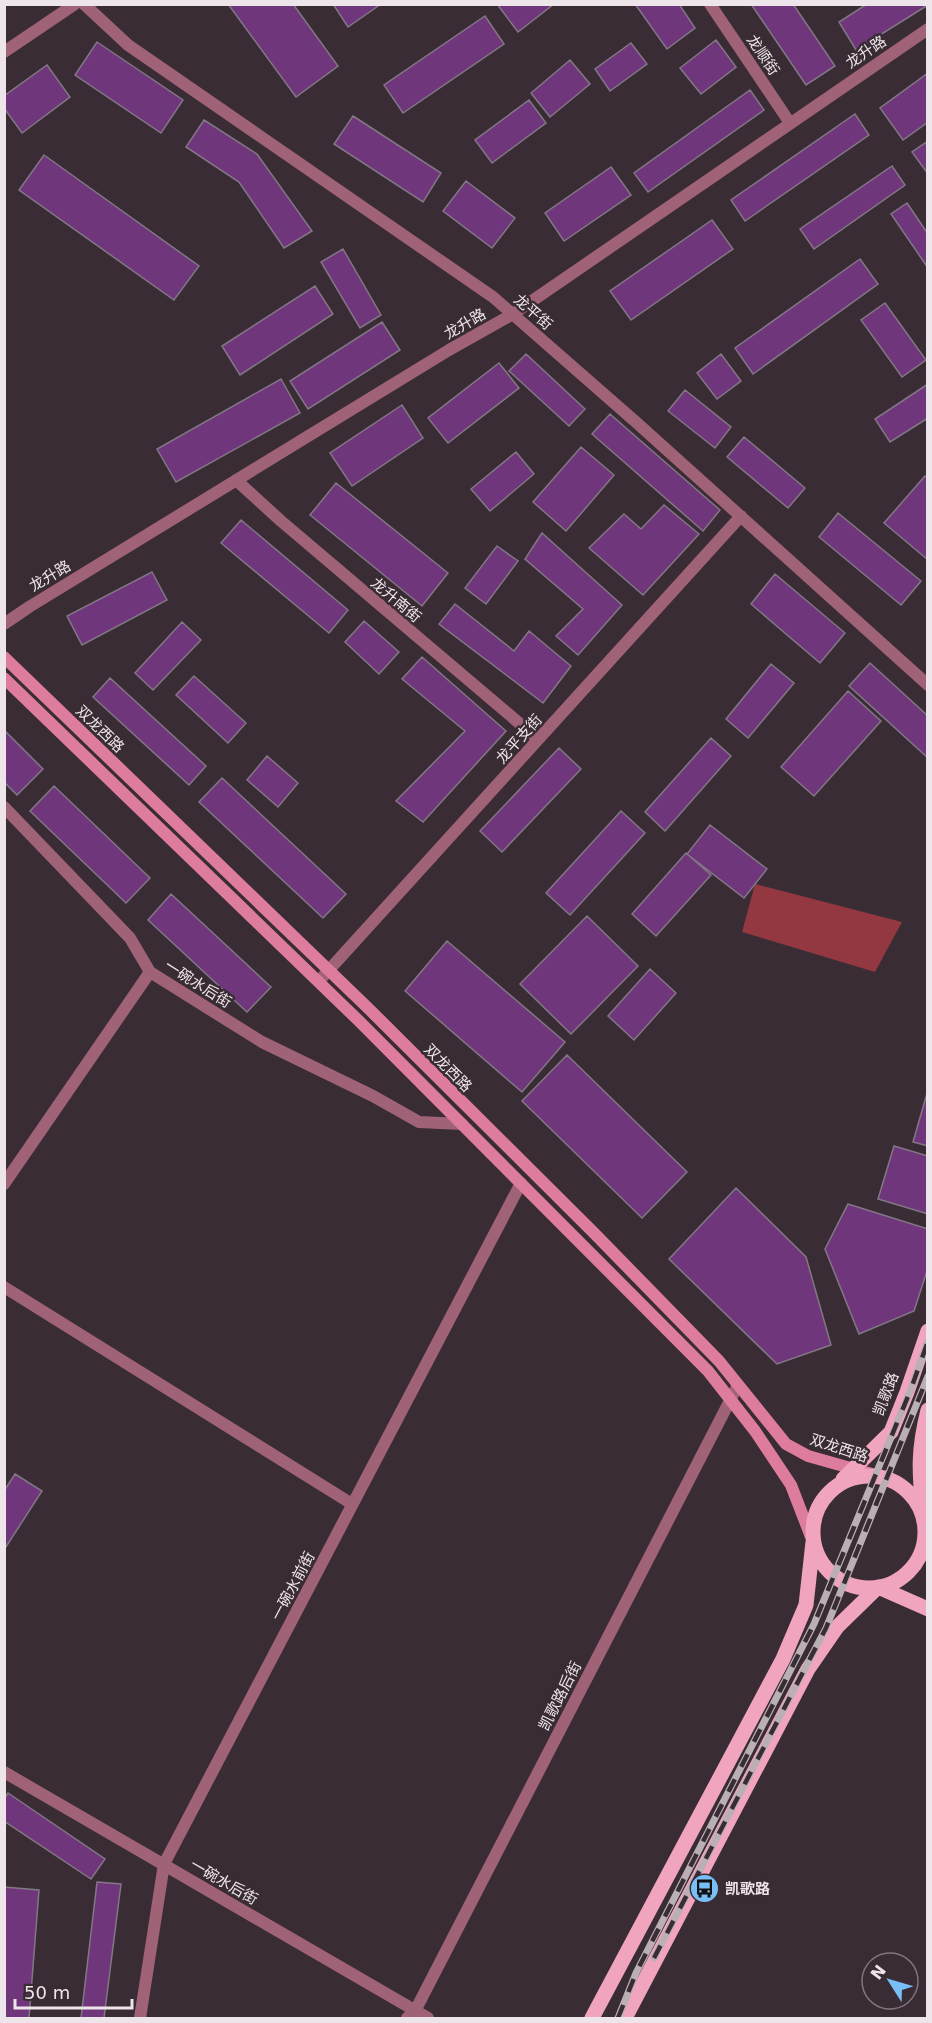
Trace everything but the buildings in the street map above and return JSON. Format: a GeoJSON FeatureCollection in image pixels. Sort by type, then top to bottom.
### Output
{"type":"FeatureCollection","features":[{"type":"Feature","properties":{"kind":"main road","name":"双龙西路"},"geometry":{"type":"LineString","coordinates":[[4,657],[328,970],[593,1233],[719,1361],[786,1444],[808,1456],[879,1476]]}},
{"type":"Feature","properties":{"kind":"main road","name":"双龙西路"},"geometry":{"type":"LineString","coordinates":[[4,678],[319,981],[708,1371],[730,1398],[791,1485],[813,1542]]}},
{"type":"Feature","properties":{"kind":"main road","name":"凯歌路"},"geometry":{"type":"LineString","coordinates":[[837,1485],[891,1432],[927,1331]]}},
{"type":"Feature","properties":{"kind":"main road"},"geometry":{"type":"LineString","coordinates":[[813,1542],[819,1559],[830,1573],[844,1583],[861,1588],[879,1587],[896,1581],[910,1570],[920,1555],[925,1538],[926,1525],[918,1463],[927,1410]]}},
{"type":"Feature","properties":{"kind":"main road"},"geometry":{"type":"LineString","coordinates":[[592,2019],[783,1659],[806,1605],[813,1526],[817,1510],[825,1497],[837,1485],[850,1479],[879,1476],[908,1491],[918,1504],[926,1525]]}},
{"type":"Feature","properties":{"kind":"main road"},"geometry":{"type":"LineString","coordinates":[[879,1587],[927,1610]]}},
{"type":"Feature","properties":{"kind":"main road"},"geometry":{"type":"LineString","coordinates":[[625,2019],[808,1670],[837,1627],[879,1587]]}},
{"type":"Feature","properties":{"kind":"street"},"geometry":{"type":"LineString","coordinates":[[4,52],[75,4]]}},
{"type":"Feature","properties":{"kind":"street","name":"龙平街"},"geometry":{"type":"LineString","coordinates":[[84,4],[128,45],[493,297],[741,516],[927,685]]}},
{"type":"Feature","properties":{"kind":"street","name":"龙顺街"},"geometry":{"type":"LineString","coordinates":[[710,4],[790,123]]}},
{"type":"Feature","properties":{"kind":"street","name":"龙升路"},"geometry":{"type":"LineString","coordinates":[[4,624],[449,350],[513,314],[927,29]]}},
{"type":"Feature","properties":{"kind":"street","name":"龙升南街"},"geometry":{"type":"LineString","coordinates":[[236,480],[289,529],[538,739]]}},
{"type":"Feature","properties":{"kind":"street","name":"龙平支街"},"geometry":{"type":"LineString","coordinates":[[319,981],[741,516]]}},
{"type":"Feature","properties":{"kind":"street"},"geometry":{"type":"LineString","coordinates":[[4,807],[130,938],[150,972]]}},
{"type":"Feature","properties":{"kind":"street","name":"一碗水后街"},"geometry":{"type":"LineString","coordinates":[[4,1184],[150,972],[262,1042],[373,1096],[419,1122],[462,1124]]}},
{"type":"Feature","properties":{"kind":"street","name":"一碗水前街"},"geometry":{"type":"LineString","coordinates":[[140,2019],[164,1863],[521,1183]]}},
{"type":"Feature","properties":{"kind":"street"},"geometry":{"type":"LineString","coordinates":[[4,1287],[352,1504]]}},
{"type":"Feature","properties":{"kind":"street","name":"凯歌路后街"},"geometry":{"type":"LineString","coordinates":[[411,2015],[738,1385]]}},
{"type":"Feature","properties":{"kind":"street","name":"一碗水后街"},"geometry":{"type":"LineString","coordinates":[[4,1773],[164,1863],[411,2015],[428,2019]]}},
{"type":"Feature","properties":{"kind":"shaded area"},"geometry":{"type":"Polygon","coordinates":[[[755,884],[902,922],[875,972],[742,932],[755,884]]]}},
{"type":"Feature","properties":{"kind":"railway"},"geometry":{"type":"LineString","coordinates":[[618,2018],[636,1973],[814,1624],[911,1389],[928,1341]]}},
{"type":"Feature","properties":{"kind":"railway"},"geometry":{"type":"LineString","coordinates":[[654,1958],[826,1628],[928,1376]]}},
{"type":"Feature","properties":{"kind":"place","name":"凯歌路"},"geometry":{"type":"Point","coordinates":[704,1889]}}]}
